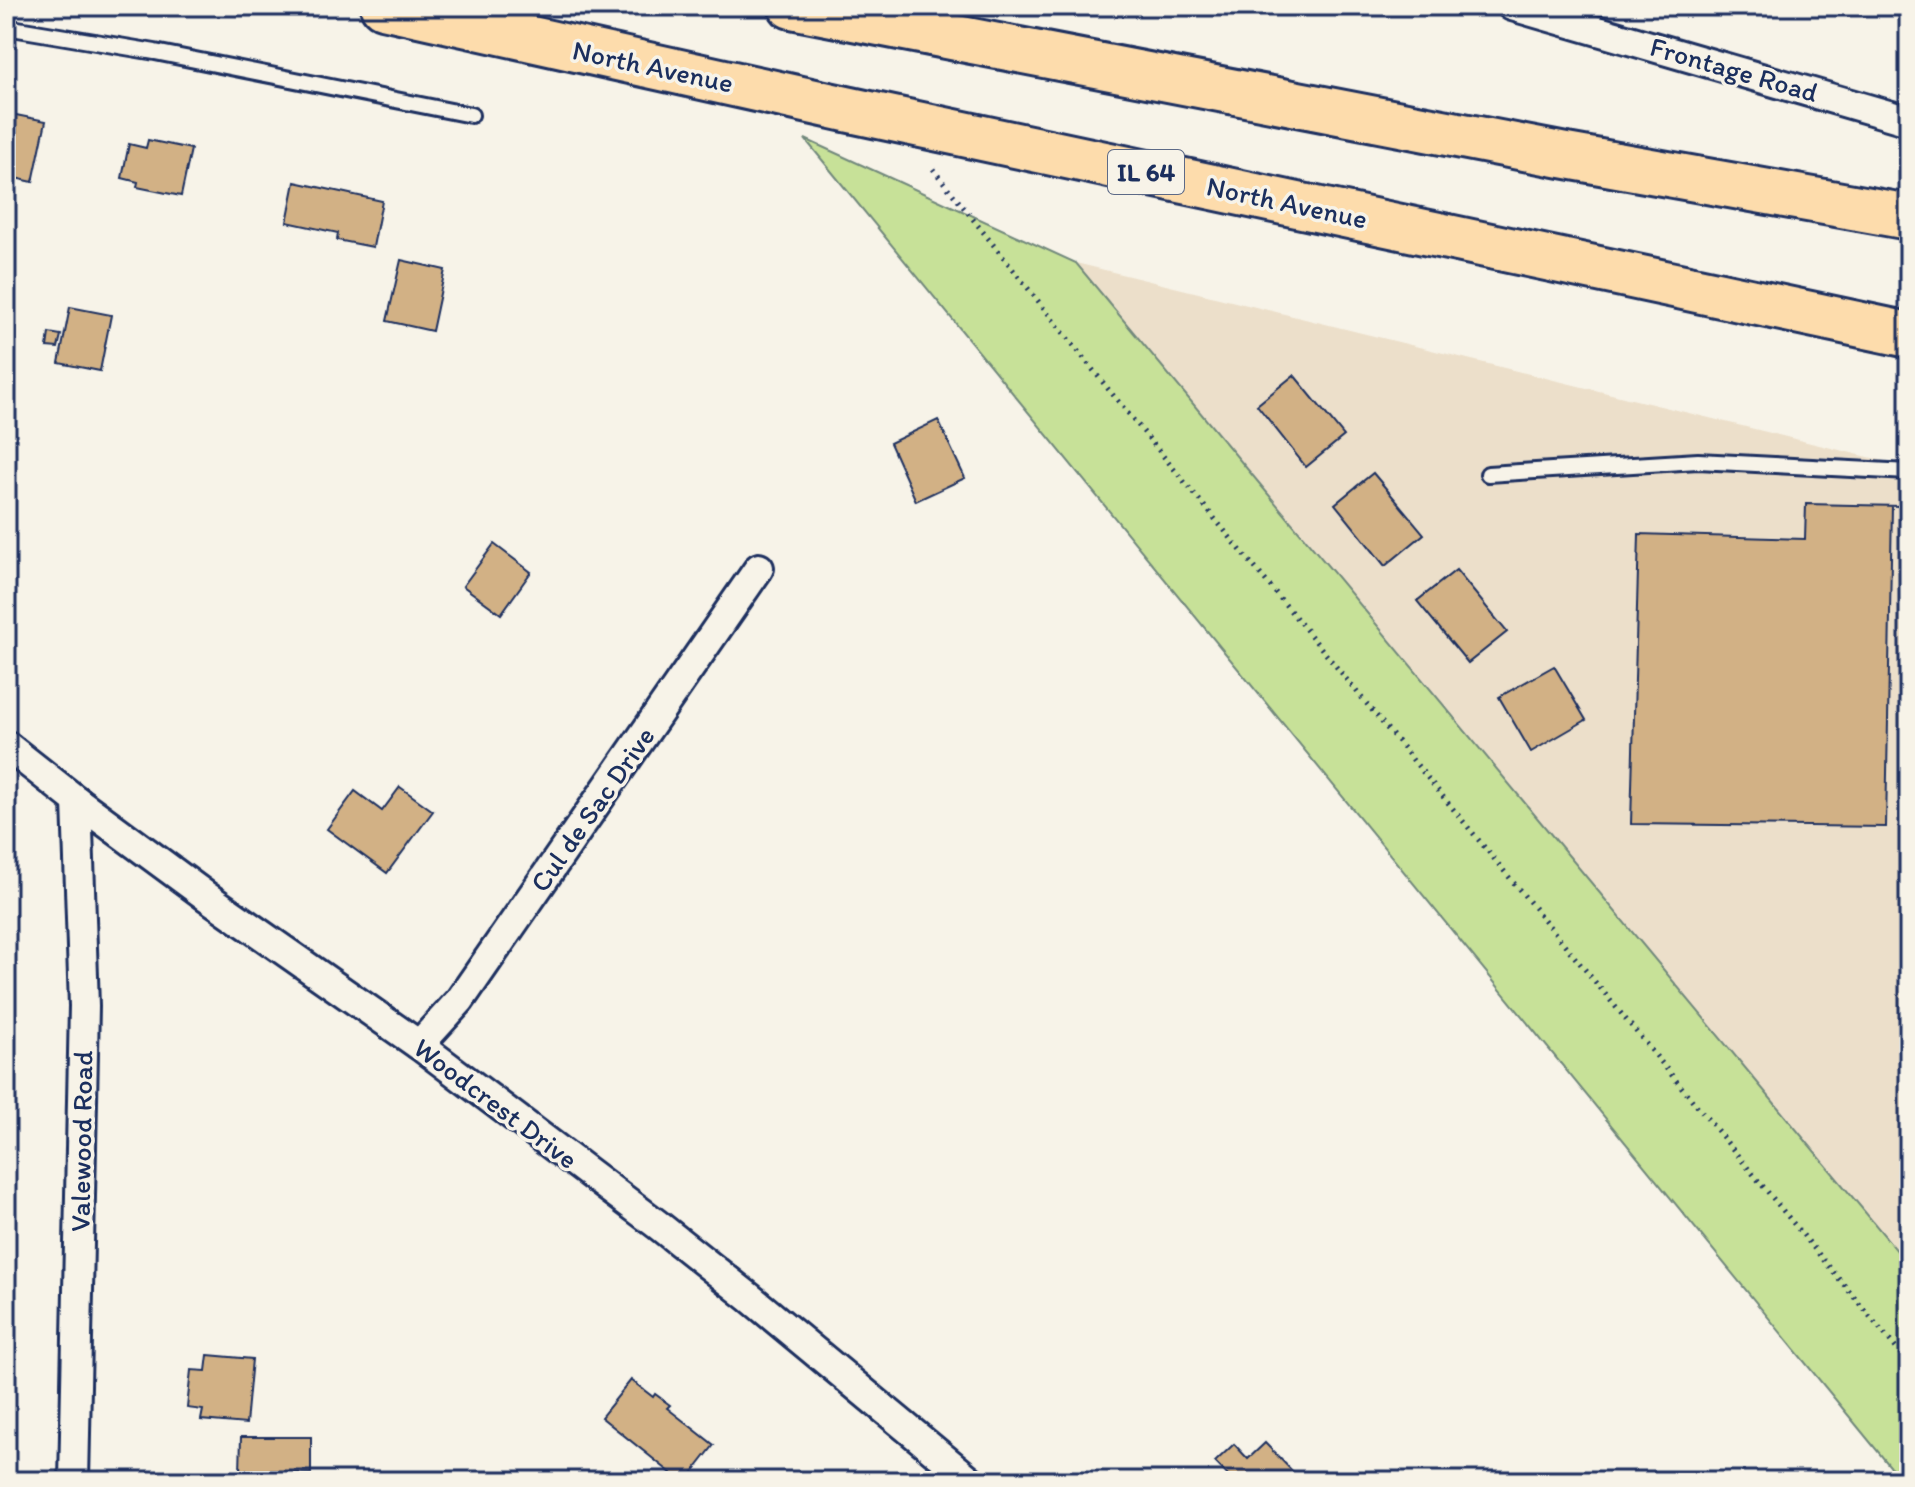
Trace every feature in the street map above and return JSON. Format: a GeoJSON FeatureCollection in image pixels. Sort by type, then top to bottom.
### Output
{"type":"FeatureCollection","features":[{"type":"Feature","properties":{"kind":"main road","name":"North Avenue"},"geometry":{"type":"LineString","coordinates":[[383,6],[846,109],[1909,335]]}},
{"type":"Feature","properties":{"kind":"main road"},"geometry":{"type":"LineString","coordinates":[[791,6],[1561,155],[1909,217]]}},
{"type":"Feature","properties":{"kind":"street","name":"Frontage Road"},"geometry":{"type":"LineString","coordinates":[[1512,6],[1909,121]]}},
{"type":"Feature","properties":{"kind":"street","name":"Cul de Sac Drive"},"geometry":{"type":"LineString","coordinates":[[419,1045],[460,1000],[759,568]]}},
{"type":"Feature","properties":{"kind":"street","name":"Woodcrest Drive"},"geometry":{"type":"LineString","coordinates":[[6,745],[255,931],[419,1045],[681,1243],[971,1481]]}},
{"type":"Feature","properties":{"kind":"street","name":"Valewood Road"},"geometry":{"type":"LineString","coordinates":[[74,1481],[84,1006],[77,801]]}},
{"type":"Feature","properties":{"kind":"lane"},"geometry":{"type":"LineString","coordinates":[[6,27],[155,52],[471,115]]}},
{"type":"Feature","properties":{"kind":"lane"},"geometry":{"type":"LineString","coordinates":[[1488,474],[1698,461],[1909,472]]}},
{"type":"Feature","properties":{"kind":"path"},"geometry":{"type":"LineString","coordinates":[[933,168],[1109,390],[1909,1364]]}},
{"type":"Feature","properties":{"kind":"shaded area"},"geometry":{"type":"Polygon","coordinates":[[[1076,263],[1909,467],[1909,1265],[1076,263]]]}},
{"type":"Feature","properties":{"kind":"green space"},"geometry":{"type":"Polygon","coordinates":[[[805,139],[1076,263],[1909,1265],[1909,1481],[1902,1481],[805,139]]]}},
{"type":"Feature","properties":{"kind":"building"},"geometry":{"type":"Polygon","coordinates":[[[6,113],[46,121],[33,182],[6,176],[6,113]]]}},
{"type":"Feature","properties":{"kind":"building"},"geometry":{"type":"Polygon","coordinates":[[[148,140],[191,149],[181,196],[137,187],[138,182],[122,178],[129,144],[146,148],[148,140]]]}},
{"type":"Feature","properties":{"kind":"building"},"geometry":{"type":"Polygon","coordinates":[[[295,182],[382,201],[373,247],[337,240],[338,233],[287,222],[295,182]]]}},
{"type":"Feature","properties":{"kind":"building"},"geometry":{"type":"Polygon","coordinates":[[[401,260],[445,270],[432,331],[387,321],[401,260]]]}},
{"type":"Feature","properties":{"kind":"building"},"geometry":{"type":"Polygon","coordinates":[[[70,307],[111,315],[100,371],[59,363],[70,307]]]}},
{"type":"Feature","properties":{"kind":"building"},"geometry":{"type":"Polygon","coordinates":[[[49,333],[61,335],[58,348],[47,347],[49,333]]]}},
{"type":"Feature","properties":{"kind":"building"},"geometry":{"type":"Polygon","coordinates":[[[1294,375],[1344,436],[1306,467],[1257,405],[1294,375]]]}},
{"type":"Feature","properties":{"kind":"building"},"geometry":{"type":"Polygon","coordinates":[[[938,420],[965,478],[916,501],[890,443],[938,420]]]}},
{"type":"Feature","properties":{"kind":"building"},"geometry":{"type":"Polygon","coordinates":[[[1373,473],[1424,534],[1385,566],[1335,504],[1373,473]]]}},
{"type":"Feature","properties":{"kind":"building"},"geometry":{"type":"Polygon","coordinates":[[[1806,504],[1901,506],[1892,506],[1886,827],[1631,824],[1639,534],[1805,539],[1806,504]]]}},
{"type":"Feature","properties":{"kind":"building"},"geometry":{"type":"Polygon","coordinates":[[[494,544],[531,572],[501,614],[463,586],[494,544]]]}},
{"type":"Feature","properties":{"kind":"building"},"geometry":{"type":"Polygon","coordinates":[[[1456,570],[1507,632],[1468,663],[1417,601],[1456,570]]]}},
{"type":"Feature","properties":{"kind":"building"},"geometry":{"type":"Polygon","coordinates":[[[1554,666],[1586,720],[1531,752],[1499,697],[1554,666]]]}},
{"type":"Feature","properties":{"kind":"building"},"geometry":{"type":"Polygon","coordinates":[[[400,787],[433,811],[387,873],[327,829],[355,791],[382,811],[400,787]]]}},
{"type":"Feature","properties":{"kind":"building"},"geometry":{"type":"Polygon","coordinates":[[[208,1355],[252,1359],[246,1424],[201,1420],[203,1410],[187,1408],[191,1370],[206,1371],[208,1355]]]}},
{"type":"Feature","properties":{"kind":"building"},"geometry":{"type":"Polygon","coordinates":[[[631,1380],[653,1397],[655,1394],[670,1405],[667,1408],[714,1445],[686,1481],[681,1481],[601,1417],[631,1380]]]}},
{"type":"Feature","properties":{"kind":"building"},"geometry":{"type":"Polygon","coordinates":[[[241,1437],[311,1437],[311,1473],[240,1472],[241,1437]]]}},
{"type":"Feature","properties":{"kind":"building"},"geometry":{"type":"Polygon","coordinates":[[[1265,1443],[1302,1481],[1233,1481],[1215,1462],[1234,1444],[1248,1459],[1265,1443]]]}}]}
